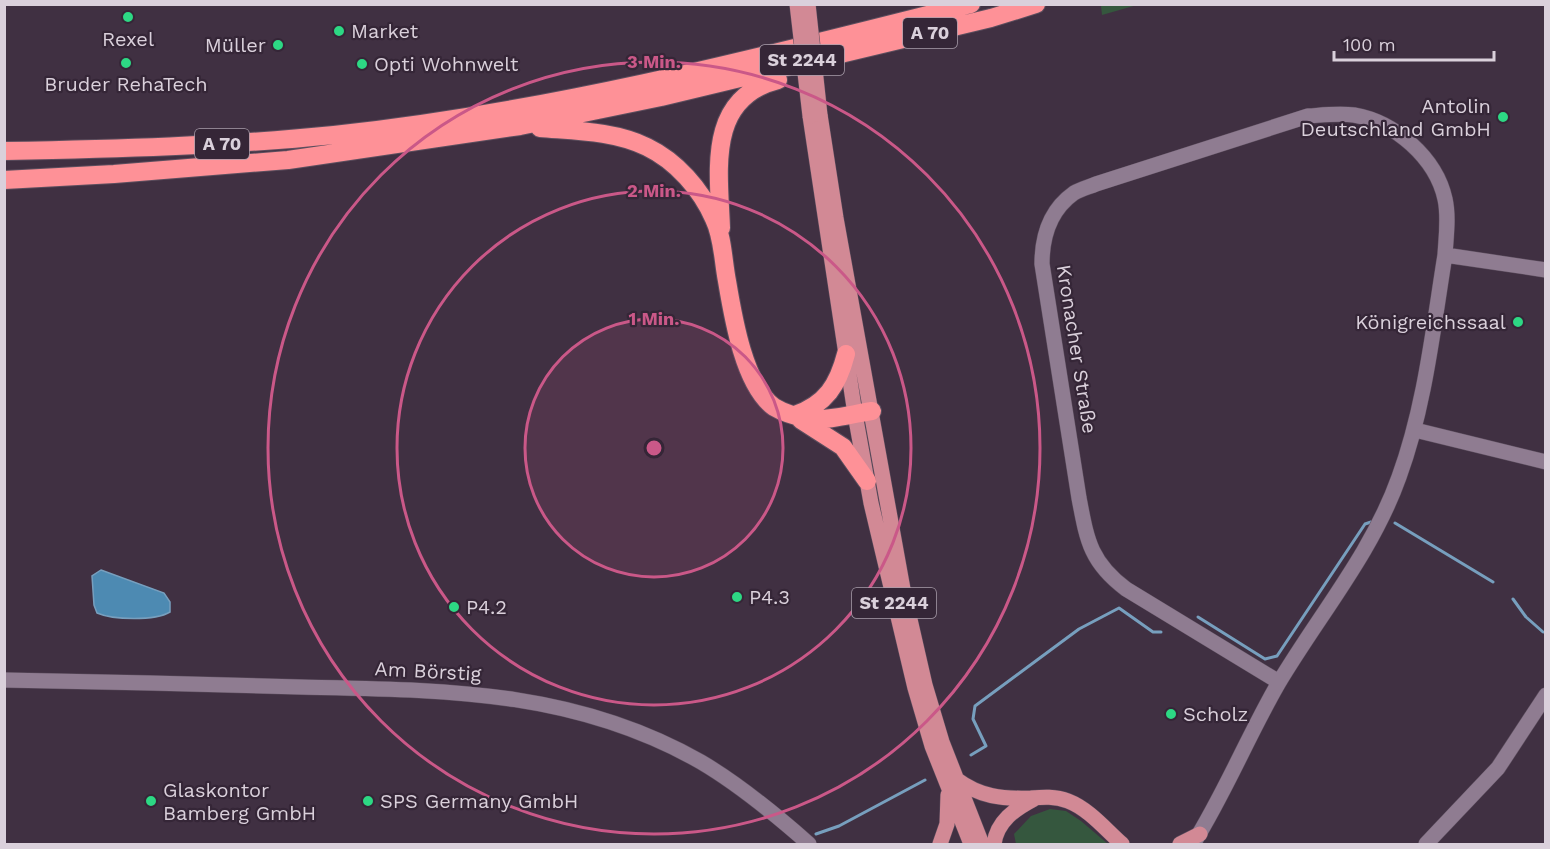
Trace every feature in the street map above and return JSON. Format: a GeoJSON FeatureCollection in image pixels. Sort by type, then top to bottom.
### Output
{"type":"FeatureCollection","features":[{"type":"Feature","properties":{"kind":"highway"},"geometry":{"type":"LineString","coordinates":[[843,36],[886,19],[912,4]]}},
{"type":"Feature","properties":{"kind":"highway","name":"A 70"},"geometry":{"type":"LineString","coordinates":[[4,151],[243,143],[335,135],[439,121],[646,82],[971,4]]}},
{"type":"Feature","properties":{"kind":"highway","name":"A 70"},"geometry":{"type":"LineString","coordinates":[[4,180],[288,160],[520,126],[661,97],[991,18],[1036,4]]}},
{"type":"Feature","properties":{"kind":"highway"},"geometry":{"type":"LineString","coordinates":[[722,251],[720,152],[732,110],[747,93],[757,87],[794,75],[824,58]]}},
{"type":"Feature","properties":{"kind":"highway"},"geometry":{"type":"LineString","coordinates":[[520,126],[598,133],[647,147],[670,161],[694,186],[715,220],[740,343],[752,377],[765,398],[775,407],[795,416],[843,447],[867,481]]}},
{"type":"Feature","properties":{"kind":"highway"},"geometry":{"type":"LineString","coordinates":[[795,416],[805,412],[827,396],[841,374],[846,354]]}},
{"type":"Feature","properties":{"kind":"highway"},"geometry":{"type":"LineString","coordinates":[[795,416],[821,419],[863,412]]}},
{"type":"Feature","properties":{"kind":"main road","name":"St 2244"},"geometry":{"type":"LineString","coordinates":[[797,4],[815,116],[846,354],[887,505],[905,600],[925,685],[971,844]]}},
{"type":"Feature","properties":{"kind":"main road","name":"St 2244"},"geometry":{"type":"LineString","coordinates":[[808,4],[815,116],[838,229],[863,412],[867,481],[915,688],[932,746],[982,844]]}},
{"type":"Feature","properties":{"kind":"main road"},"geometry":{"type":"LineString","coordinates":[[940,844],[947,824],[952,784],[994,798],[1052,797],[1076,804],[1122,844]]}},
{"type":"Feature","properties":{"kind":"main road"},"geometry":{"type":"LineString","coordinates":[[994,844],[1000,826],[1008,816],[1037,797]]}},
{"type":"Feature","properties":{"kind":"main road"},"geometry":{"type":"LineString","coordinates":[[1180,844],[1196,839]]}},
{"type":"Feature","properties":{"kind":"street","name":"Kronacher Straße"},"geometry":{"type":"LineString","coordinates":[[1196,839],[1279,682],[1375,534],[1396,485],[1415,430],[1445,255],[1447,229],[1445,199],[1435,173],[1418,150],[1380,123],[1354,115],[1308,116],[1121,174],[1075,193],[1059,207],[1049,223],[1042,243],[1042,264],[1083,520],[1093,553],[1109,576],[1126,589],[1279,682]]}},
{"type":"Feature","properties":{"kind":"street"},"geometry":{"type":"LineString","coordinates":[[1445,255],[1545,270]]}},
{"type":"Feature","properties":{"kind":"street"},"geometry":{"type":"LineString","coordinates":[[1415,430],[1545,462]]}},
{"type":"Feature","properties":{"kind":"street","name":"Am Börstig"},"geometry":{"type":"LineString","coordinates":[[4,680],[405,689],[500,696],[559,706],[634,731],[700,762],[770,810],[809,844]]}},
{"type":"Feature","properties":{"kind":"street"},"geometry":{"type":"LineString","coordinates":[[1426,844],[1498,768],[1545,695]]}},
{"type":"Feature","properties":{"kind":"green space"},"geometry":{"type":"Polygon","coordinates":[[[1105,4],[1137,5],[1102,15],[1101,6],[1105,4]]]}},
{"type":"Feature","properties":{"kind":"green space"},"geometry":{"type":"Polygon","coordinates":[[[1050,809],[1066,811],[1108,844],[1016,844],[1014,834],[1031,816],[1050,809]]]}},
{"type":"Feature","properties":{"kind":"water"},"geometry":{"type":"Polygon","coordinates":[[[101,570],[164,593],[170,602],[170,612],[155,617],[134,618],[113,617],[97,613],[94,605],[92,576],[101,570]]]}},
{"type":"Feature","properties":{"kind":"waterway"},"geometry":{"type":"LineString","coordinates":[[1198,617],[1265,659],[1277,656],[1365,524],[1371,522]]}},
{"type":"Feature","properties":{"kind":"waterway"},"geometry":{"type":"LineString","coordinates":[[1395,523],[1493,582]]}},
{"type":"Feature","properties":{"kind":"waterway"},"geometry":{"type":"LineString","coordinates":[[1513,599],[1526,617],[1543,632]]}},
{"type":"Feature","properties":{"kind":"waterway"},"geometry":{"type":"LineString","coordinates":[[971,755],[986,746],[973,719],[975,706],[1079,629],[1119,608],[1153,632],[1161,632]]}},
{"type":"Feature","properties":{"kind":"waterway"},"geometry":{"type":"LineString","coordinates":[[816,834],[839,826],[925,780]]}},
{"type":"Feature","properties":{"kind":"place","name":"Rexel"},"geometry":{"type":"Point","coordinates":[128,17]}},
{"type":"Feature","properties":{"kind":"place","name":"Market"},"geometry":{"type":"Point","coordinates":[339,31]}},
{"type":"Feature","properties":{"kind":"place","name":"Müller"},"geometry":{"type":"Point","coordinates":[278,45]}},
{"type":"Feature","properties":{"kind":"place","name":"Bruder RehaTech"},"geometry":{"type":"Point","coordinates":[126,63]}},
{"type":"Feature","properties":{"kind":"place","name":"Opti Wohnwelt"},"geometry":{"type":"Point","coordinates":[362,64]}},
{"type":"Feature","properties":{"kind":"place","name":"Antolin Deutschland GmbH"},"geometry":{"type":"Point","coordinates":[1503,117]}},
{"type":"Feature","properties":{"kind":"place","name":"Königreichssaal"},"geometry":{"type":"Point","coordinates":[1518,322]}},
{"type":"Feature","properties":{"kind":"place","name":"P4.3"},"geometry":{"type":"Point","coordinates":[737,597]}},
{"type":"Feature","properties":{"kind":"place","name":"P4.2"},"geometry":{"type":"Point","coordinates":[454,607]}},
{"type":"Feature","properties":{"kind":"place","name":"Scholz"},"geometry":{"type":"Point","coordinates":[1171,714]}},
{"type":"Feature","properties":{"kind":"place","name":"Glaskontor Bamberg GmbH"},"geometry":{"type":"Point","coordinates":[151,801]}},
{"type":"Feature","properties":{"kind":"place","name":"SPS Germany GmbH"},"geometry":{"type":"Point","coordinates":[368,801]}}]}
